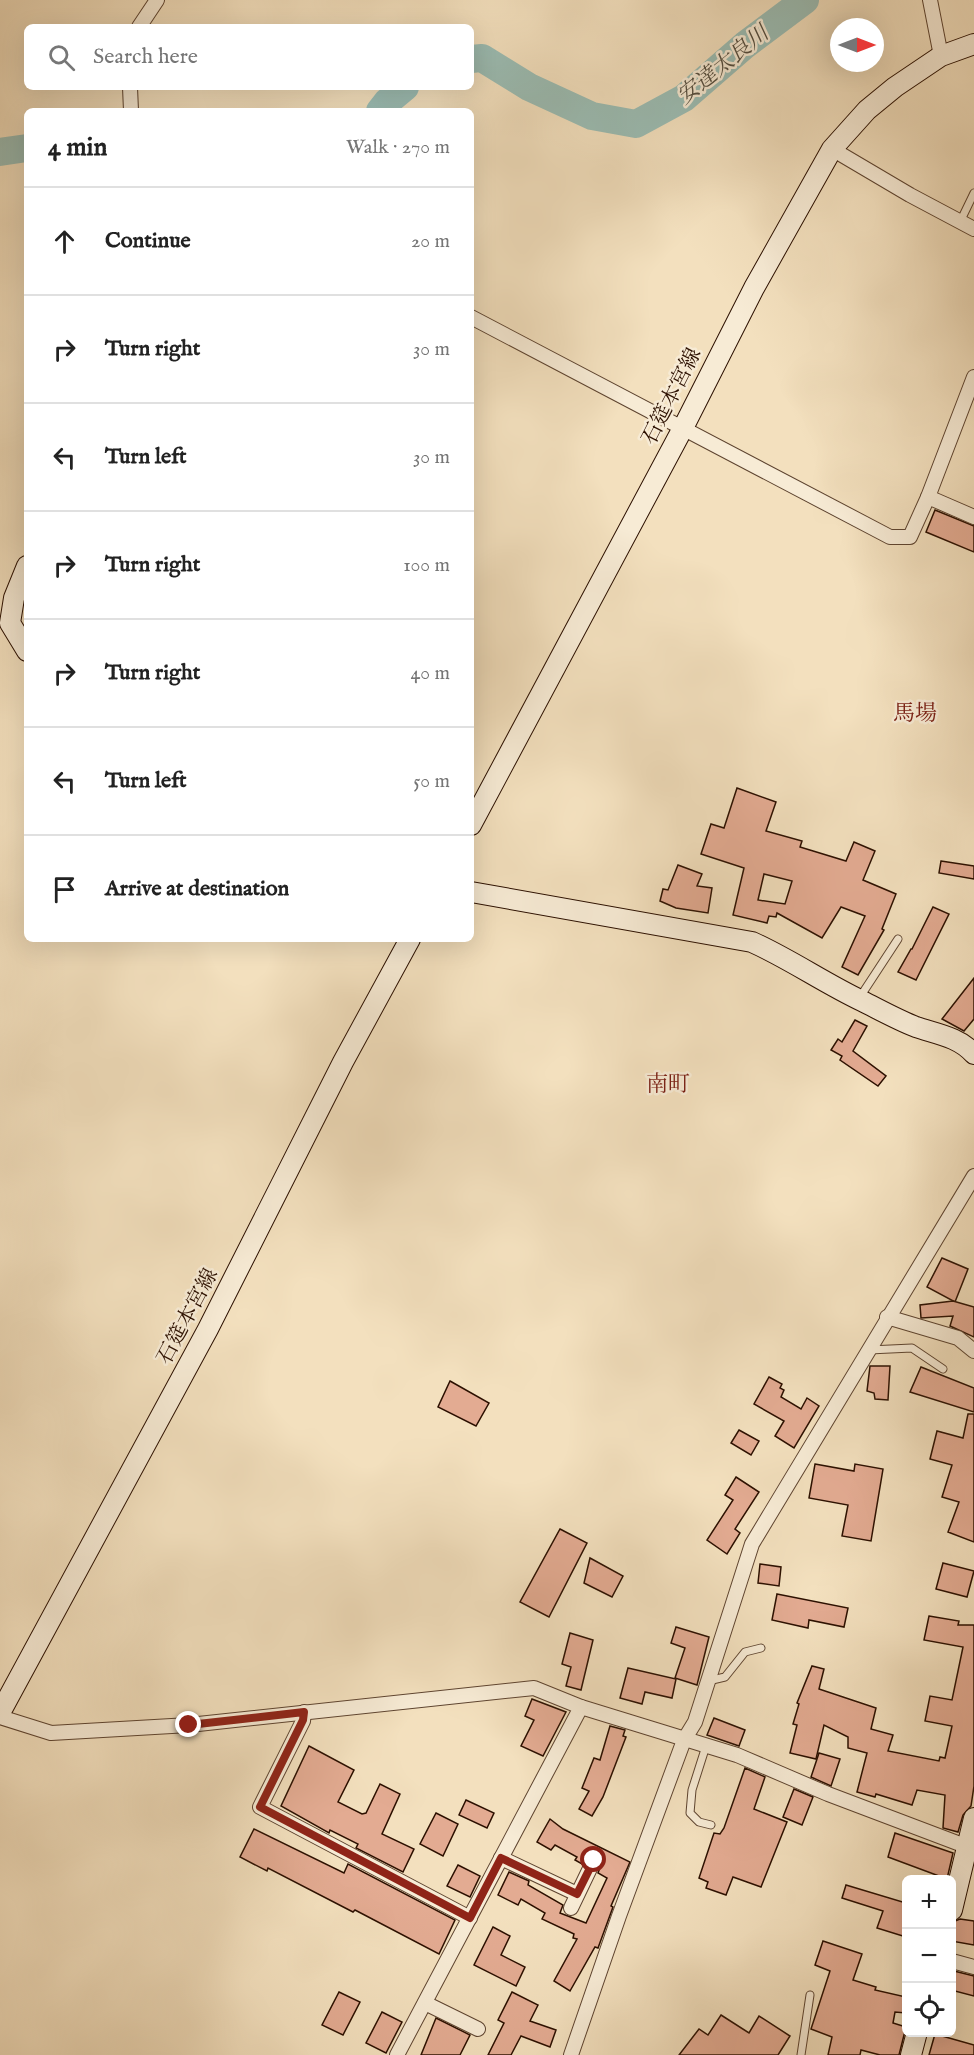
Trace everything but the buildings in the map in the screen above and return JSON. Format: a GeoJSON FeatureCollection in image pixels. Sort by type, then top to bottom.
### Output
{"type":"FeatureCollection","features":[{"type":"Feature","properties":{"kind":"main road","name":"石筵本宮線"},"geometry":{"type":"LineString","coordinates":[[474,819],[683,428],[754,288],[832,149],[867,110],[941,56],[974,44]]}},
{"type":"Feature","properties":{"kind":"main road"},"geometry":{"type":"LineString","coordinates":[[24,573],[5,624],[24,647]]}},
{"type":"Feature","properties":{"kind":"main road"},"geometry":{"type":"LineString","coordinates":[[474,893],[752,942],[787,957],[858,999],[915,1026],[972,1047]]}},
{"type":"Feature","properties":{"kind":"main road","name":"石筵本宮線"},"geometry":{"type":"LineString","coordinates":[[0,1715],[208,1329],[343,1062],[408,942]]}},
{"type":"Feature","properties":{"kind":"main road"},"geometry":{"type":"LineString","coordinates":[[956,1898],[968,1870],[968,1846],[974,1818]]}},
{"type":"Feature","properties":{"kind":"main road"},"geometry":{"type":"LineString","coordinates":[[911,2055],[916,2037]]}},
{"type":"Feature","properties":{"kind":"street"},"geometry":{"type":"LineString","coordinates":[[930,0],[941,56]]}},
{"type":"Feature","properties":{"kind":"street"},"geometry":{"type":"LineString","coordinates":[[141,24],[155,1]]}},
{"type":"Feature","properties":{"kind":"street"},"geometry":{"type":"LineString","coordinates":[[130,90],[131,108]]}},
{"type":"Feature","properties":{"kind":"street"},"geometry":{"type":"LineString","coordinates":[[832,149],[974,229]]}},
{"type":"Feature","properties":{"kind":"street"},"geometry":{"type":"LineString","coordinates":[[474,319],[890,537],[910,537],[969,404],[974,376]]}},
{"type":"Feature","properties":{"kind":"street"},"geometry":{"type":"LineString","coordinates":[[928,498],[974,517]]}},
{"type":"Feature","properties":{"kind":"street"},"geometry":{"type":"LineString","coordinates":[[571,2055],[618,1916],[684,1740],[695,1722],[752,1544],[974,1176]]}},
{"type":"Feature","properties":{"kind":"street"},"geometry":{"type":"LineString","coordinates":[[887,1317],[958,1338],[974,1351]]}},
{"type":"Feature","properties":{"kind":"street"},"geometry":{"type":"LineString","coordinates":[[0,1715],[51,1733],[189,1725],[534,1689],[581,1707],[737,1755],[828,1794],[968,1846]]}},
{"type":"Feature","properties":{"kind":"street"},"geometry":{"type":"LineString","coordinates":[[397,2055],[581,1707]]}},
{"type":"Feature","properties":{"kind":"street"},"geometry":{"type":"LineString","coordinates":[[304,1712],[303,1720],[260,1807],[470,1918]]}},
{"type":"Feature","properties":{"kind":"street"},"geometry":{"type":"LineString","coordinates":[[501,1858],[577,1894]]}},
{"type":"Feature","properties":{"kind":"street"},"geometry":{"type":"LineString","coordinates":[[571,1908],[594,1860]]}},
{"type":"Feature","properties":{"kind":"street"},"geometry":{"type":"LineString","coordinates":[[956,1962],[974,1967]]}},
{"type":"Feature","properties":{"kind":"street"},"geometry":{"type":"LineString","coordinates":[[425,2003],[478,2029]]}},
{"type":"Feature","properties":{"kind":"lane"},"geometry":{"type":"LineString","coordinates":[[960,222],[974,193]]}},
{"type":"Feature","properties":{"kind":"lane"},"geometry":{"type":"LineString","coordinates":[[858,999],[898,939]]}},
{"type":"Feature","properties":{"kind":"lane"},"geometry":{"type":"LineString","coordinates":[[867,1350],[912,1348],[943,1369]]}},
{"type":"Feature","properties":{"kind":"lane"},"geometry":{"type":"LineString","coordinates":[[708,1682],[725,1677],[745,1652],[761,1648]]}},
{"type":"Feature","properties":{"kind":"lane"},"geometry":{"type":"LineString","coordinates":[[706,1746],[692,1790],[690,1814],[699,1822],[711,1825]]}},
{"type":"Feature","properties":{"kind":"lane"},"geometry":{"type":"LineString","coordinates":[[801,2055],[810,1995]]}},
{"type":"Feature","properties":{"kind":"waterway","name":"安達太良川"},"geometry":{"type":"LineString","coordinates":[[474,59],[482,58],[529,87],[592,116],[636,124],[684,98],[745,45],[805,0]]}},
{"type":"Feature","properties":{"kind":"waterway","name":"安達太良川"},"geometry":{"type":"LineString","coordinates":[[382,108],[401,90]]}},
{"type":"Feature","properties":{"kind":"waterway","name":"安達太良川"},"geometry":{"type":"LineString","coordinates":[[0,152],[24,148]]}},
{"type":"Feature","properties":{"kind":"district","name":"馬場"},"geometry":{"type":"Point","coordinates":[915,712]}},
{"type":"Feature","properties":{"kind":"district","name":"南町"},"geometry":{"type":"Point","coordinates":[668,1083]}},
{"type":"Feature","properties":{"kind":"route"},"geometry":{"type":"LineString","coordinates":[[189,1725],[304,1712],[303,1720],[260,1807],[470,1918],[501,1858],[577,1894],[594,1860]]}}]}
